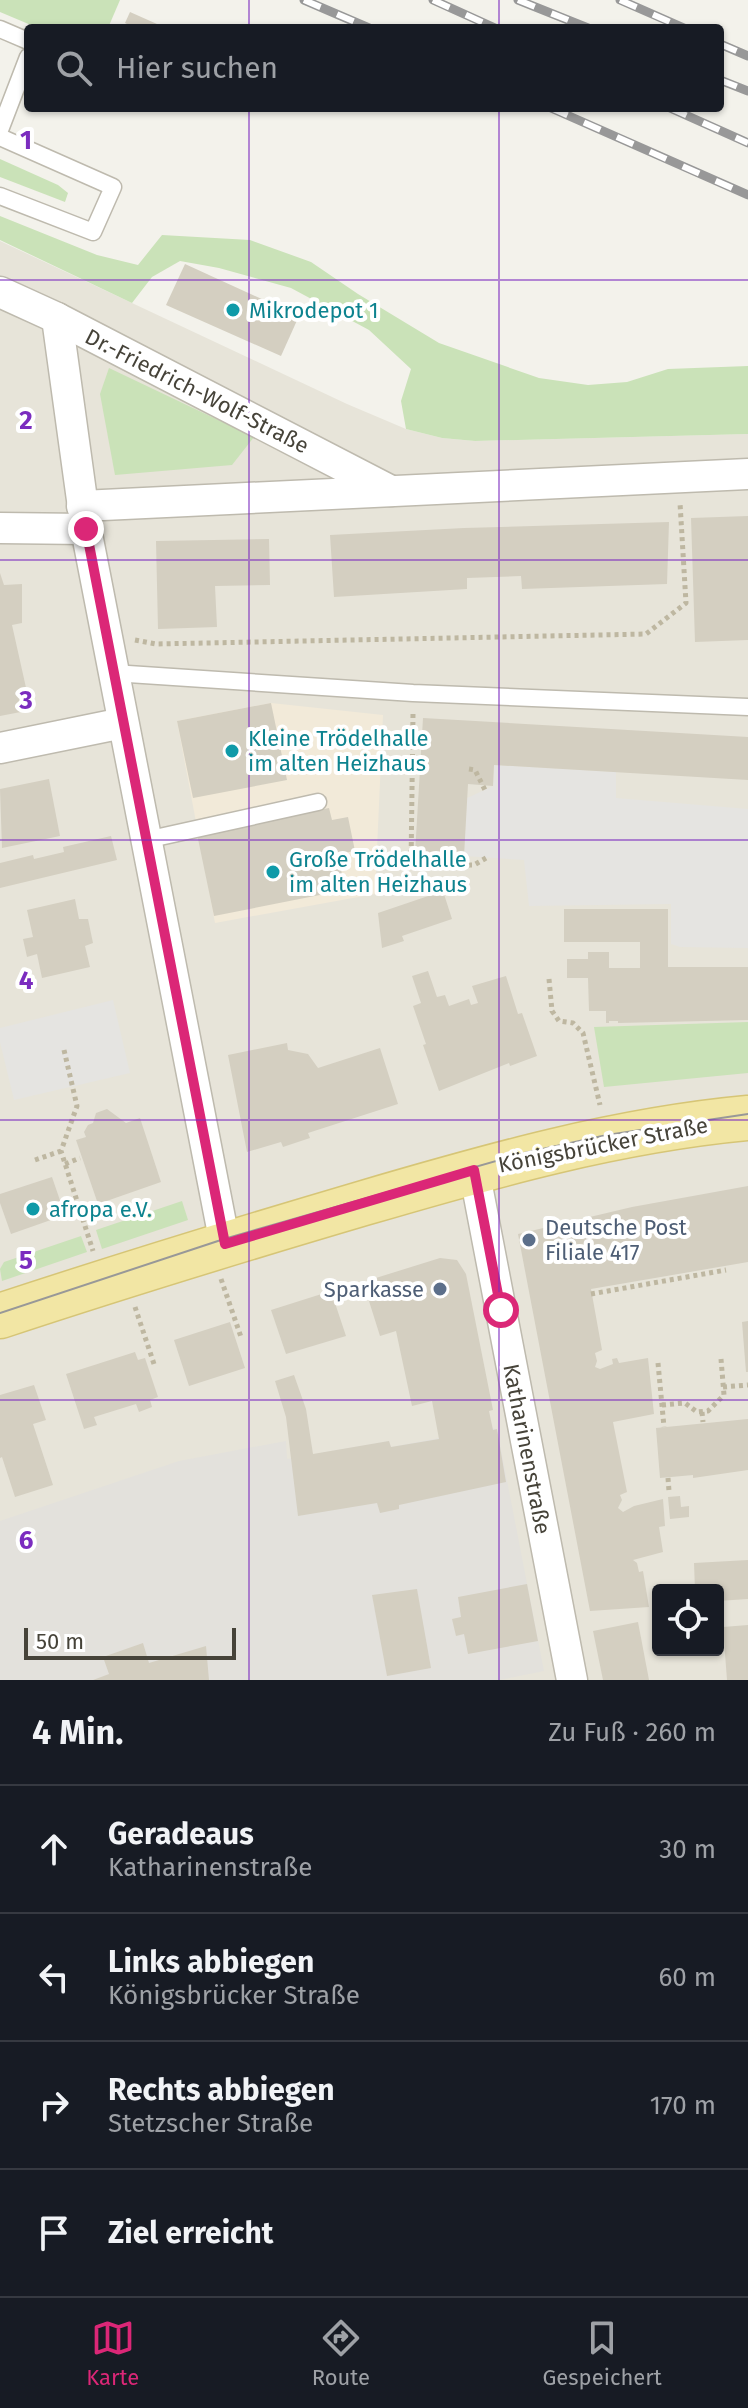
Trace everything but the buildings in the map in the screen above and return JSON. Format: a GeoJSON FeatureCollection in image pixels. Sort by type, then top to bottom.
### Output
{"type":"FeatureCollection","features":[{"type":"Feature","properties":{"kind":"main road","name":"Königsbrücker Straße"},"geometry":{"type":"LineString","coordinates":[[0,1316],[218,1246],[474,1170],[608,1140],[748,1118]]}},
{"type":"Feature","properties":{"kind":"street","name":"Dr.-Friedrich-Wolf-Straße"},"geometry":{"type":"LineString","coordinates":[[0,292],[57,318],[393,492]]}},
{"type":"Feature","properties":{"kind":"street"},"geometry":{"type":"LineString","coordinates":[[57,318],[84,518],[146,840],[218,1246]]}},
{"type":"Feature","properties":{"kind":"street"},"geometry":{"type":"LineString","coordinates":[[0,528],[393,492],[748,474]]}},
{"type":"Feature","properties":{"kind":"street"},"geometry":{"type":"LineString","coordinates":[[0,748],[123,723]]}},
{"type":"Feature","properties":{"kind":"street","name":"Katharinenstraße"},"geometry":{"type":"LineString","coordinates":[[474,1170],[572,1680]]}},
{"type":"Feature","properties":{"kind":"lane"},"geometry":{"type":"LineString","coordinates":[[0,29],[24,39]]}},
{"type":"Feature","properties":{"kind":"lane"},"geometry":{"type":"LineString","coordinates":[[0,130],[24,67]]}},
{"type":"Feature","properties":{"kind":"lane"},"geometry":{"type":"LineString","coordinates":[[0,137],[113,187],[93,232],[0,196]]}},
{"type":"Feature","properties":{"kind":"lane"},"geometry":{"type":"LineString","coordinates":[[113,673],[413,693],[748,707]]}},
{"type":"Feature","properties":{"kind":"lane"},"geometry":{"type":"LineString","coordinates":[[146,840],[318,802]]}},
{"type":"Feature","properties":{"kind":"path"},"geometry":{"type":"LineString","coordinates":[[106,635],[156,644],[646,634],[686,603],[680,519],[682,476]]}},
{"type":"Feature","properties":{"kind":"path"},"geometry":{"type":"LineString","coordinates":[[413,693],[411,865],[474,865],[486,858]]}},
{"type":"Feature","properties":{"kind":"path"},"geometry":{"type":"LineString","coordinates":[[469,769],[475,770],[485,790]]}},
{"type":"Feature","properties":{"kind":"path"},"geometry":{"type":"LineString","coordinates":[[549,979],[552,1011],[559,1021],[573,1023],[583,1033],[608,1140]]}},
{"type":"Feature","properties":{"kind":"path"},"geometry":{"type":"LineString","coordinates":[[64,1050],[77,1106],[61,1151],[114,1279],[155,1367]]}},
{"type":"Feature","properties":{"kind":"path"},"geometry":{"type":"LineString","coordinates":[[35,1160],[61,1151]]}},
{"type":"Feature","properties":{"kind":"path"},"geometry":{"type":"LineString","coordinates":[[65,1164],[80,1158]]}},
{"type":"Feature","properties":{"kind":"path"},"geometry":{"type":"LineString","coordinates":[[218,1246],[241,1337]]}},
{"type":"Feature","properties":{"kind":"path"},"geometry":{"type":"LineString","coordinates":[[591,1294],[726,1270]]}},
{"type":"Feature","properties":{"kind":"path"},"geometry":{"type":"LineString","coordinates":[[662,1405],[685,1403],[697,1412],[708,1411],[724,1395],[721,1359]]}},
{"type":"Feature","properties":{"kind":"path"},"geometry":{"type":"LineString","coordinates":[[658,1363],[664,1427]]}},
{"type":"Feature","properties":{"kind":"path"},"geometry":{"type":"LineString","coordinates":[[723,1387],[748,1385]]}},
{"type":"Feature","properties":{"kind":"path"},"geometry":{"type":"LineString","coordinates":[[702,1412],[703,1422]]}},
{"type":"Feature","properties":{"kind":"path"},"geometry":{"type":"LineString","coordinates":[[668,1478],[669,1491]]}},
{"type":"Feature","properties":{"kind":"shaded area"},"geometry":{"type":"Polygon","coordinates":[[[0,241],[406,429],[442,438],[475,441],[748,434],[748,1680],[0,1680],[0,241]]]}},
{"type":"Feature","properties":{"kind":"shaded area"},"geometry":{"type":"Polygon","coordinates":[[[271,703],[383,715],[375,894],[215,923],[177,721],[271,703]]]}},
{"type":"Feature","properties":{"kind":"shaded area"},"geometry":{"type":"Polygon","coordinates":[[[494,765],[616,772],[616,798],[748,809],[748,948],[680,947],[671,944],[671,904],[529,906],[524,860],[464,856],[467,798],[493,786],[494,765]]]}},
{"type":"Feature","properties":{"kind":"shaded area"},"geometry":{"type":"Polygon","coordinates":[[[113,1000],[130,1073],[14,1100],[0,1042],[0,1028],[113,1000]]]}},
{"type":"Feature","properties":{"kind":"shaded area"},"geometry":{"type":"Polygon","coordinates":[[[497,1429],[544,1671],[500,1680],[0,1680],[0,1521],[179,1461],[286,1441],[287,1459],[389,1441],[391,1447],[497,1429]]]}},
{"type":"Feature","properties":{"kind":"green space"},"geometry":{"type":"Polygon","coordinates":[[[0,0],[120,0],[110,24],[28,24],[0,12],[0,0]]]}},
{"type":"Feature","properties":{"kind":"green space"},"geometry":{"type":"Polygon","coordinates":[[[0,159],[58,185],[68,193],[65,202],[0,177],[0,159]]]}},
{"type":"Feature","properties":{"kind":"green space"},"geometry":{"type":"Polygon","coordinates":[[[0,216],[97,255],[138,265],[162,235],[250,240],[311,262],[439,343],[539,378],[588,385],[627,382],[668,369],[748,366],[748,434],[475,441],[442,438],[406,429],[401,401],[411,369],[369,330],[291,288],[219,268],[180,261],[152,277],[132,303],[0,240],[0,216]]]}},
{"type":"Feature","properties":{"kind":"green space"},"geometry":{"type":"Polygon","coordinates":[[[109,368],[254,437],[232,465],[115,475],[100,394],[109,368]]]}},
{"type":"Feature","properties":{"kind":"green space"},"geometry":{"type":"Polygon","coordinates":[[[748,1022],[748,1073],[604,1087],[594,1027],[748,1022]]]}},
{"type":"Feature","properties":{"kind":"green space"},"geometry":{"type":"Polygon","coordinates":[[[182,1201],[188,1220],[102,1249],[96,1230],[182,1201]]]}},
{"type":"Feature","properties":{"kind":"green space"},"geometry":{"type":"Polygon","coordinates":[[[81,1236],[87,1252],[2,1281],[0,1269],[4,1262],[81,1236]]]}},
{"type":"Feature","properties":{"kind":"tram line"},"geometry":{"type":"LineString","coordinates":[[0,1313],[224,1239],[524,1153],[607,1135],[748,1114]]}},
{"type":"Feature","properties":{"kind":"railway"},"geometry":{"type":"LineString","coordinates":[[304,0],[360,24]]}},
{"type":"Feature","properties":{"kind":"railway"},"geometry":{"type":"LineString","coordinates":[[433,0],[486,24]]}},
{"type":"Feature","properties":{"kind":"railway"},"geometry":{"type":"LineString","coordinates":[[518,0],[578,24]]}},
{"type":"Feature","properties":{"kind":"railway"},"geometry":{"type":"LineString","coordinates":[[620,0],[675,24]]}},
{"type":"Feature","properties":{"kind":"railway"},"geometry":{"type":"LineString","coordinates":[[724,46],[748,56]]}},
{"type":"Feature","properties":{"kind":"railway"},"geometry":{"type":"LineString","coordinates":[[724,82],[748,91]]}},
{"type":"Feature","properties":{"kind":"railway"},"geometry":{"type":"LineString","coordinates":[[560,112],[748,195]]}},
{"type":"Feature","properties":{"kind":"railway"},"geometry":{"type":"LineString","coordinates":[[679,112],[748,143]]}},
{"type":"Feature","properties":{"kind":"place","name":"Mikrodepot 1"},"geometry":{"type":"Point","coordinates":[233,310]}},
{"type":"Feature","properties":{"kind":"place","name":"Kleine Trödelhalle im alten Heizhaus"},"geometry":{"type":"Point","coordinates":[232,751]}},
{"type":"Feature","properties":{"kind":"place","name":"Große Trödelhalle im alten Heizhaus"},"geometry":{"type":"Point","coordinates":[273,872]}},
{"type":"Feature","properties":{"kind":"place","name":"afropa e.V."},"geometry":{"type":"Point","coordinates":[33,1209]}},
{"type":"Feature","properties":{"kind":"place","name":"Deutsche Post Filiale 417"},"geometry":{"type":"Point","coordinates":[529,1240]}},
{"type":"Feature","properties":{"kind":"place","name":"Sparkasse"},"geometry":{"type":"Point","coordinates":[440,1289]}},
{"type":"Feature","properties":{"kind":"route"},"geometry":{"type":"LineString","coordinates":[[86,529],[225,1244],[474,1170],[501,1310]]}}]}
